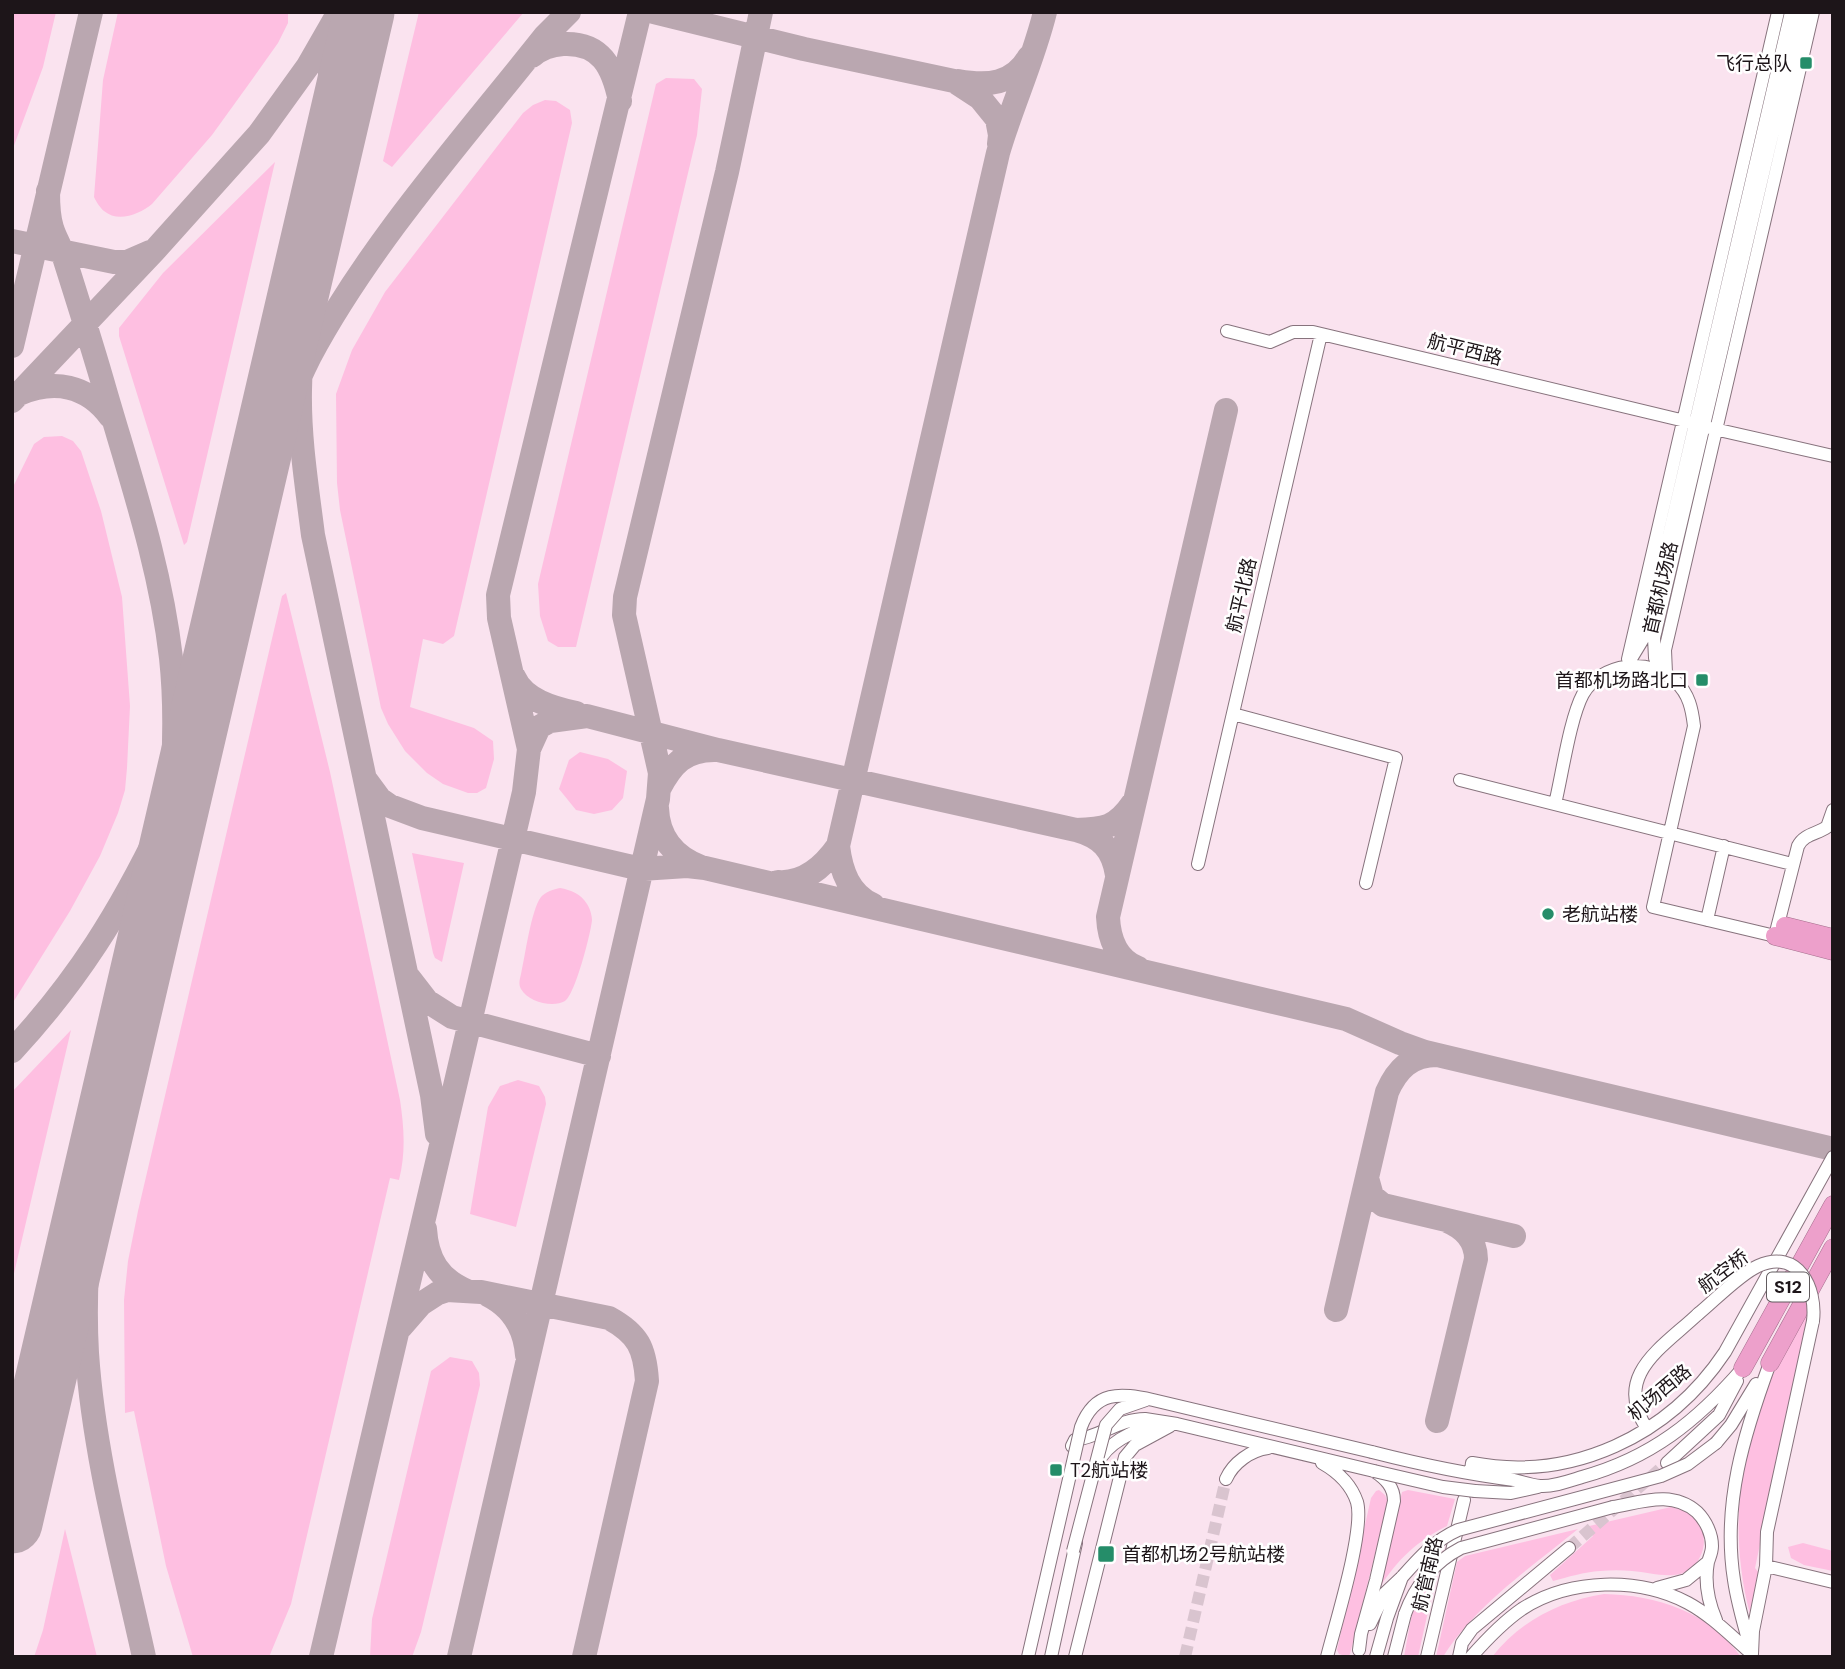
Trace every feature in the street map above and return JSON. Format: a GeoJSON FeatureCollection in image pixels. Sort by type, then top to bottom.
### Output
{"type":"FeatureCollection","features":[{"type":"Feature","properties":{"kind":"highway"},"geometry":{"type":"LineString","coordinates":[[1776,930],[1833,938]]}},
{"type":"Feature","properties":{"kind":"highway"},"geometry":{"type":"LineString","coordinates":[[1776,930],[1833,951]]}},
{"type":"Feature","properties":{"kind":"highway","name":"S12"},"geometry":{"type":"LineString","coordinates":[[1743,1368],[1833,1205]]}},
{"type":"Feature","properties":{"kind":"highway","name":"S12"},"geometry":{"type":"LineString","coordinates":[[1770,1363],[1833,1248]]}},
{"type":"Feature","properties":{"kind":"street","name":"首都机场路"},"geometry":{"type":"LineString","coordinates":[[1666,674],[1665,650],[1685,564],[1711,303],[1778,12]]}},
{"type":"Feature","properties":{"kind":"street","name":"首都机场路"},"geometry":{"type":"LineString","coordinates":[[1666,674],[1655,658],[1654,638],[1673,540],[1759,169],[1791,12]]}},
{"type":"Feature","properties":{"kind":"street","name":"首都机场路"},"geometry":{"type":"LineString","coordinates":[[1759,169],[1801,12]]}},
{"type":"Feature","properties":{"kind":"street","name":"首都机场路"},"geometry":{"type":"LineString","coordinates":[[1626,667],[1652,554],[1744,312],[1813,12]]}},
{"type":"Feature","properties":{"kind":"street"},"geometry":{"type":"LineString","coordinates":[[1739,183],[1759,169],[1772,190]]}},
{"type":"Feature","properties":{"kind":"street"},"geometry":{"type":"LineString","coordinates":[[1711,303],[1724,321],[1744,312]]}},
{"type":"Feature","properties":{"kind":"street","name":"航平西路"},"geometry":{"type":"LineString","coordinates":[[1227,331],[1270,342],[1293,332],[1321,334],[1833,456]]}},
{"type":"Feature","properties":{"kind":"street","name":"航平北路"},"geometry":{"type":"LineString","coordinates":[[1198,864],[1321,334]]}},
{"type":"Feature","properties":{"kind":"street","name":"首都机场路"},"geometry":{"type":"LineString","coordinates":[[1626,667],[1646,634],[1673,540]]}},
{"type":"Feature","properties":{"kind":"street"},"geometry":{"type":"LineString","coordinates":[[1652,554],[1673,540],[1685,564]]}},
{"type":"Feature","properties":{"kind":"street"},"geometry":{"type":"LineString","coordinates":[[1555,804],[1577,712],[1584,694],[1596,679],[1606,672],[1638,667],[1666,674],[1686,694],[1692,709],[1694,726],[1653,907],[1707,920],[1776,930],[1792,863],[1801,841],[1827,827],[1833,810]]}},
{"type":"Feature","properties":{"kind":"street"},"geometry":{"type":"LineString","coordinates":[[1233,714],[1396,758],[1366,883]]}},
{"type":"Feature","properties":{"kind":"street"},"geometry":{"type":"LineString","coordinates":[[1460,780],[1792,863]]}},
{"type":"Feature","properties":{"kind":"street"},"geometry":{"type":"LineString","coordinates":[[1707,920],[1724,846]]}},
{"type":"Feature","properties":{"kind":"street","name":"机场西路"},"geometry":{"type":"LineString","coordinates":[[1472,1466],[1551,1466],[1613,1448],[1647,1429],[1688,1397],[1716,1366],[1833,1157]]}},
{"type":"Feature","properties":{"kind":"street","name":"航空桥"},"geometry":{"type":"LineString","coordinates":[[1647,1429],[1639,1415],[1634,1397],[1637,1376],[1655,1355],[1698,1314],[1757,1266],[1779,1262],[1802,1273],[1813,1297],[1813,1321],[1767,1532],[1766,1566],[1753,1631],[1752,1655]]}},
{"type":"Feature","properties":{"kind":"street"},"geometry":{"type":"LineString","coordinates":[[1358,1653],[1385,1593],[1432,1547],[1458,1530],[1665,1474],[1691,1462],[1716,1443],[1731,1425],[1770,1363]]}},
{"type":"Feature","properties":{"kind":"street"},"geometry":{"type":"LineString","coordinates":[[1752,1655],[1734,1580],[1731,1523],[1742,1444],[1770,1363]]}},
{"type":"Feature","properties":{"kind":"street"},"geometry":{"type":"LineString","coordinates":[[1667,1463],[1719,1415],[1743,1368]]}},
{"type":"Feature","properties":{"kind":"street"},"geometry":{"type":"LineString","coordinates":[[1026,1657],[1073,1441],[1091,1438],[1115,1425],[1138,1419],[1177,1424],[1443,1487],[1511,1493],[1608,1469],[1650,1450],[1693,1420],[1743,1368]]}},
{"type":"Feature","properties":{"kind":"street"},"geometry":{"type":"LineString","coordinates":[[1026,1657],[1083,1421],[1097,1404],[1110,1396],[1125,1395],[1153,1400],[1454,1472],[1545,1486]]}},
{"type":"Feature","properties":{"kind":"street"},"geometry":{"type":"LineString","coordinates":[[1050,1657],[1078,1529],[1106,1426],[1120,1409],[1153,1400]]}},
{"type":"Feature","properties":{"kind":"street"},"geometry":{"type":"LineString","coordinates":[[1050,1657],[1098,1462],[1112,1444],[1123,1437],[1159,1424],[1177,1424]]}},
{"type":"Feature","properties":{"kind":"street"},"geometry":{"type":"LineString","coordinates":[[1075,1657],[1125,1457],[1139,1442],[1177,1424]]}},
{"type":"Feature","properties":{"kind":"street"},"geometry":{"type":"LineString","coordinates":[[1226,1479],[1234,1466],[1250,1454],[1258,1449],[1275,1447]]}},
{"type":"Feature","properties":{"kind":"street"},"geometry":{"type":"LineString","coordinates":[[1299,1453],[1325,1464],[1340,1475],[1352,1491],[1357,1504],[1357,1531],[1329,1653]]}},
{"type":"Feature","properties":{"kind":"street"},"geometry":{"type":"LineString","coordinates":[[1358,1653],[1394,1502],[1389,1483],[1374,1471]]}},
{"type":"Feature","properties":{"kind":"street"},"geometry":{"type":"LineString","coordinates":[[1394,1657],[1405,1614],[1422,1582],[1446,1557],[1461,1548],[1613,1507],[1662,1499],[1686,1504],[1702,1518],[1710,1534],[1712,1550],[1706,1587],[1718,1624]]}},
{"type":"Feature","properties":{"kind":"street","name":"航管南路"},"geometry":{"type":"LineString","coordinates":[[1427,1657],[1464,1500]]}},
{"type":"Feature","properties":{"kind":"street"},"geometry":{"type":"LineString","coordinates":[[1459,1657],[1464,1639],[1472,1629],[1569,1548]]}},
{"type":"Feature","properties":{"kind":"street"},"geometry":{"type":"LineString","coordinates":[[1655,1589],[1686,1580],[1709,1562]]}},
{"type":"Feature","properties":{"kind":"street"},"geometry":{"type":"LineString","coordinates":[[1766,1566],[1833,1582]]}},
{"type":"Feature","properties":{"kind":"street"},"geometry":{"type":"LineString","coordinates":[[1376,1657],[1403,1576]]}},
{"type":"Feature","properties":{"kind":"street"},"geometry":{"type":"LineString","coordinates":[[1471,1657],[1510,1618],[1544,1599],[1595,1586],[1629,1585],[1655,1589],[1689,1603],[1718,1624],[1752,1655]]}},
{"type":"Feature","properties":{"kind":"shaded area"},"geometry":{"type":"Polygon","coordinates":[[[12,12],[56,12],[43,67],[12,151],[12,12]]]}},
{"type":"Feature","properties":{"kind":"shaded area"},"geometry":{"type":"Polygon","coordinates":[[[118,12],[288,12],[288,23],[278,43],[212,135],[152,204],[135,214],[122,217],[104,211],[94,197],[103,80],[118,12]]]}},
{"type":"Feature","properties":{"kind":"shaded area"},"geometry":{"type":"Polygon","coordinates":[[[419,12],[524,12],[392,167],[383,161],[419,12]]]}},
{"type":"Feature","properties":{"kind":"shaded area"},"geometry":{"type":"Polygon","coordinates":[[[666,78],[694,79],[702,89],[697,135],[576,647],[558,647],[548,641],[540,616],[538,584],[656,84],[666,78]]]}},
{"type":"Feature","properties":{"kind":"shaded area"},"geometry":{"type":"Polygon","coordinates":[[[545,100],[556,101],[570,110],[572,123],[454,636],[443,644],[423,639],[410,707],[474,728],[493,741],[494,759],[486,788],[477,793],[468,793],[443,784],[427,773],[405,751],[381,708],[340,510],[336,394],[352,350],[385,292],[523,113],[545,100]]]}},
{"type":"Feature","properties":{"kind":"shaded area"},"geometry":{"type":"Polygon","coordinates":[[[275,162],[187,542],[184,545],[119,336],[119,328],[163,273],[275,162]]]}},
{"type":"Feature","properties":{"kind":"shaded area"},"geometry":{"type":"Polygon","coordinates":[[[62,436],[73,441],[81,451],[101,511],[122,597],[130,706],[127,768],[125,790],[118,813],[100,856],[70,911],[12,1004],[12,489],[34,444],[44,437],[62,436]]]}},
{"type":"Feature","properties":{"kind":"shaded area"},"geometry":{"type":"Polygon","coordinates":[[[286,593],[330,772],[400,1100],[403,1159],[399,1180],[390,1178],[291,1604],[269,1657],[193,1657],[166,1566],[134,1411],[125,1413],[124,1300],[128,1261],[138,1211],[282,596],[286,593]]]}},
{"type":"Feature","properties":{"kind":"shaded area"},"geometry":{"type":"Polygon","coordinates":[[[580,752],[608,759],[627,771],[623,798],[612,810],[594,814],[576,810],[559,789],[569,760],[580,752]]]}},
{"type":"Feature","properties":{"kind":"shaded area"},"geometry":{"type":"Polygon","coordinates":[[[412,853],[464,863],[442,962],[435,958],[433,953],[412,853]]]}},
{"type":"Feature","properties":{"kind":"shaded area"},"geometry":{"type":"Polygon","coordinates":[[[560,888],[572,891],[582,898],[589,908],[592,920],[582,963],[569,996],[560,1003],[548,1004],[524,994],[520,982],[537,903],[545,894],[560,888]]]}},
{"type":"Feature","properties":{"kind":"shaded area"},"geometry":{"type":"Polygon","coordinates":[[[71,1030],[12,1282],[12,1092],[71,1030]]]}},
{"type":"Feature","properties":{"kind":"shaded area"},"geometry":{"type":"Polygon","coordinates":[[[518,1080],[539,1086],[546,1104],[516,1227],[470,1214],[488,1107],[500,1086],[518,1080]]]}},
{"type":"Feature","properties":{"kind":"shaded area"},"geometry":{"type":"Polygon","coordinates":[[[1809,1310],[1755,1568],[1760,1574],[1750,1614],[1740,1559],[1739,1532],[1739,1504],[1747,1449],[1763,1396],[1809,1310]]]}},
{"type":"Feature","properties":{"kind":"shaded area"},"geometry":{"type":"Polygon","coordinates":[[[450,1357],[472,1361],[479,1373],[480,1385],[421,1632],[412,1657],[370,1657],[372,1619],[431,1371],[450,1357]]]}},
{"type":"Feature","properties":{"kind":"shaded area"},"geometry":{"type":"Polygon","coordinates":[[[1379,1490],[1388,1502],[1348,1657],[1339,1654],[1337,1650],[1371,1498],[1379,1490]]]}},
{"type":"Feature","properties":{"kind":"shaded area"},"geometry":{"type":"Polygon","coordinates":[[[1408,1490],[1455,1499],[1447,1526],[1409,1552],[1380,1587],[1402,1492],[1408,1490]]]}},
{"type":"Feature","properties":{"kind":"shaded area"},"geometry":{"type":"Polygon","coordinates":[[[1671,1507],[1692,1515],[1702,1530],[1702,1553],[1694,1566],[1687,1571],[1661,1575],[1604,1571],[1553,1581],[1550,1575],[1593,1536],[1585,1527],[1671,1507]]]}},
{"type":"Feature","properties":{"kind":"shaded area"},"geometry":{"type":"Polygon","coordinates":[[[65,1529],[97,1657],[34,1657],[43,1630],[65,1529]]]}},
{"type":"Feature","properties":{"kind":"shaded area"},"geometry":{"type":"Polygon","coordinates":[[[1578,1529],[1505,1588],[1471,1620],[1443,1657],[1436,1657],[1457,1562],[1465,1556],[1578,1529]]]}},
{"type":"Feature","properties":{"kind":"shaded area"},"geometry":{"type":"Polygon","coordinates":[[[1803,1543],[1833,1551],[1833,1571],[1804,1565],[1791,1558],[1788,1547],[1803,1543]]]}},
{"type":"Feature","properties":{"kind":"shaded area"},"geometry":{"type":"Polygon","coordinates":[[[1436,1575],[1418,1657],[1404,1657],[1413,1607],[1436,1575]]]}},
{"type":"Feature","properties":{"kind":"shaded area"},"geometry":{"type":"Polygon","coordinates":[[[1604,1594],[1643,1598],[1680,1609],[1714,1628],[1741,1657],[1492,1657],[1515,1633],[1542,1615],[1572,1602],[1604,1594]]]}},
{"type":"Feature","properties":{"kind":"taxiway"},"geometry":{"type":"LineString","coordinates":[[12,346],[91,12]]}},
{"type":"Feature","properties":{"kind":"taxiway"},"geometry":{"type":"LineString","coordinates":[[12,401],[154,251],[259,134],[308,66],[339,12]]}},
{"type":"Feature","properties":{"kind":"taxiway"},"geometry":{"type":"LineString","coordinates":[[246,519],[292,395],[334,314],[420,191],[545,36],[569,12]]}},
{"type":"Feature","properties":{"kind":"taxiway"},"geometry":{"type":"LineString","coordinates":[[321,1657],[524,792],[529,749],[499,618],[498,595],[640,12]]}},
{"type":"Feature","properties":{"kind":"taxiway"},"geometry":{"type":"LineString","coordinates":[[654,12],[804,49],[954,81],[980,98],[997,119],[999,144]]}},
{"type":"Feature","properties":{"kind":"taxiway"},"geometry":{"type":"LineString","coordinates":[[459,1657],[658,799],[660,773],[624,615],[625,597],[727,172],[761,12]]}},
{"type":"Feature","properties":{"kind":"taxiway"},"geometry":{"type":"LineString","coordinates":[[778,882],[805,877],[827,860],[838,846],[998,153],[1045,12]]}},
{"type":"Feature","properties":{"kind":"taxiway"},"geometry":{"type":"LineString","coordinates":[[328,165],[331,27]]}},
{"type":"Feature","properties":{"kind":"taxiway"},"geometry":{"type":"LineString","coordinates":[[532,56],[542,49],[558,44],[587,47],[596,52],[609,67],[620,101]]}},
{"type":"Feature","properties":{"kind":"taxiway"},"geometry":{"type":"LineString","coordinates":[[958,81],[989,83],[1007,78],[1023,66],[1029,57]]}},
{"type":"Feature","properties":{"kind":"taxiway"},"geometry":{"type":"LineString","coordinates":[[48,191],[51,223],[74,288],[132,483],[166,622],[173,686],[174,742],[162,880]]}},
{"type":"Feature","properties":{"kind":"taxiway"},"geometry":{"type":"LineString","coordinates":[[319,207],[306,298],[300,390],[308,499],[313,535],[432,1095],[437,1134]]}},
{"type":"Feature","properties":{"kind":"taxiway"},"geometry":{"type":"LineString","coordinates":[[12,241],[114,262],[127,262],[150,252]]}},
{"type":"Feature","properties":{"kind":"taxiway"},"geometry":{"type":"LineString","coordinates":[[19,394],[45,387],[69,388],[91,397],[110,416]]}},
{"type":"Feature","properties":{"kind":"taxiway"},"geometry":{"type":"LineString","coordinates":[[1138,968],[1125,960],[1115,948],[1108,917],[1226,410]]}},
{"type":"Feature","properties":{"kind":"taxiway"},"geometry":{"type":"LineString","coordinates":[[514,677],[532,697],[576,713]]}},
{"type":"Feature","properties":{"kind":"taxiway"},"geometry":{"type":"LineString","coordinates":[[529,749],[539,727],[550,721],[587,716],[718,750],[1076,830]]}},
{"type":"Feature","properties":{"kind":"taxiway"},"geometry":{"type":"LineString","coordinates":[[659,789],[680,760],[695,753],[714,750]]}},
{"type":"Feature","properties":{"kind":"taxiway"},"geometry":{"type":"LineString","coordinates":[[366,780],[380,799],[390,806],[422,818],[641,869],[687,866],[705,868],[1346,1019],[1425,1052],[1833,1149]]}},
{"type":"Feature","properties":{"kind":"taxiway"},"geometry":{"type":"LineString","coordinates":[[1117,875],[1109,851],[1104,845],[1092,836],[1076,830],[1109,826],[1121,818],[1133,803]]}},
{"type":"Feature","properties":{"kind":"taxiway"},"geometry":{"type":"LineString","coordinates":[[657,808],[660,828],[669,845],[683,858],[701,867]]}},
{"type":"Feature","properties":{"kind":"taxiway"},"geometry":{"type":"LineString","coordinates":[[12,1051],[57,998],[96,944],[162,825]]}},
{"type":"Feature","properties":{"kind":"taxiway"},"geometry":{"type":"LineString","coordinates":[[838,846],[841,864],[852,888],[873,905]]}},
{"type":"Feature","properties":{"kind":"taxiway"},"geometry":{"type":"LineString","coordinates":[[410,979],[427,1001],[452,1017],[599,1056]]}},
{"type":"Feature","properties":{"kind":"taxiway"},"geometry":{"type":"LineString","coordinates":[[1336,1310],[1387,1092],[1406,1065],[1420,1058],[1437,1055]]}},
{"type":"Feature","properties":{"kind":"taxiway"},"geometry":{"type":"LineString","coordinates":[[100,1147],[88,1250],[87,1353],[102,1468],[144,1657]]}},
{"type":"Feature","properties":{"kind":"taxiway"},"geometry":{"type":"LineString","coordinates":[[1367,1178],[1372,1196],[1383,1205],[1514,1236]]}},
{"type":"Feature","properties":{"kind":"taxiway"},"geometry":{"type":"LineString","coordinates":[[1437,1421],[1476,1259],[1474,1246],[1468,1235],[1447,1221]]}},
{"type":"Feature","properties":{"kind":"taxiway"},"geometry":{"type":"LineString","coordinates":[[425,1229],[428,1250],[436,1267],[449,1281],[467,1291]]}},
{"type":"Feature","properties":{"kind":"taxiway"},"geometry":{"type":"LineString","coordinates":[[401,1327],[421,1304],[438,1293],[447,1290],[481,1292],[609,1318],[627,1330],[638,1343],[644,1359],[647,1381],[584,1657]]}},
{"type":"Feature","properties":{"kind":"taxiway"},"geometry":{"type":"LineString","coordinates":[[488,1295],[504,1306],[516,1320],[527,1355]]}},
{"type":"Feature","properties":{"kind":"runway"},"geometry":{"type":"LineString","coordinates":[[12,1523],[364,12]]}},
{"type":"Feature","properties":{"kind":"tunnel"},"geometry":{"type":"LineString","coordinates":[[1569,1548],[1667,1463]]}},
{"type":"Feature","properties":{"kind":"tunnel"},"geometry":{"type":"LineString","coordinates":[[1185,1657],[1226,1479]]}},
{"type":"Feature","properties":{"kind":"place","name":"飞行总队"},"geometry":{"type":"Point","coordinates":[1806,63]}},
{"type":"Feature","properties":{"kind":"place","name":"首都机场路北口"},"geometry":{"type":"Point","coordinates":[1702,680]}},
{"type":"Feature","properties":{"kind":"place","name":"老航站楼"},"geometry":{"type":"Point","coordinates":[1548,914]}},
{"type":"Feature","properties":{"kind":"place","name":"T2航站楼"},"geometry":{"type":"Point","coordinates":[1056,1470]}},
{"type":"Feature","properties":{"kind":"place","name":"首都机场2号航站楼"},"geometry":{"type":"Point","coordinates":[1106,1554]}}]}
